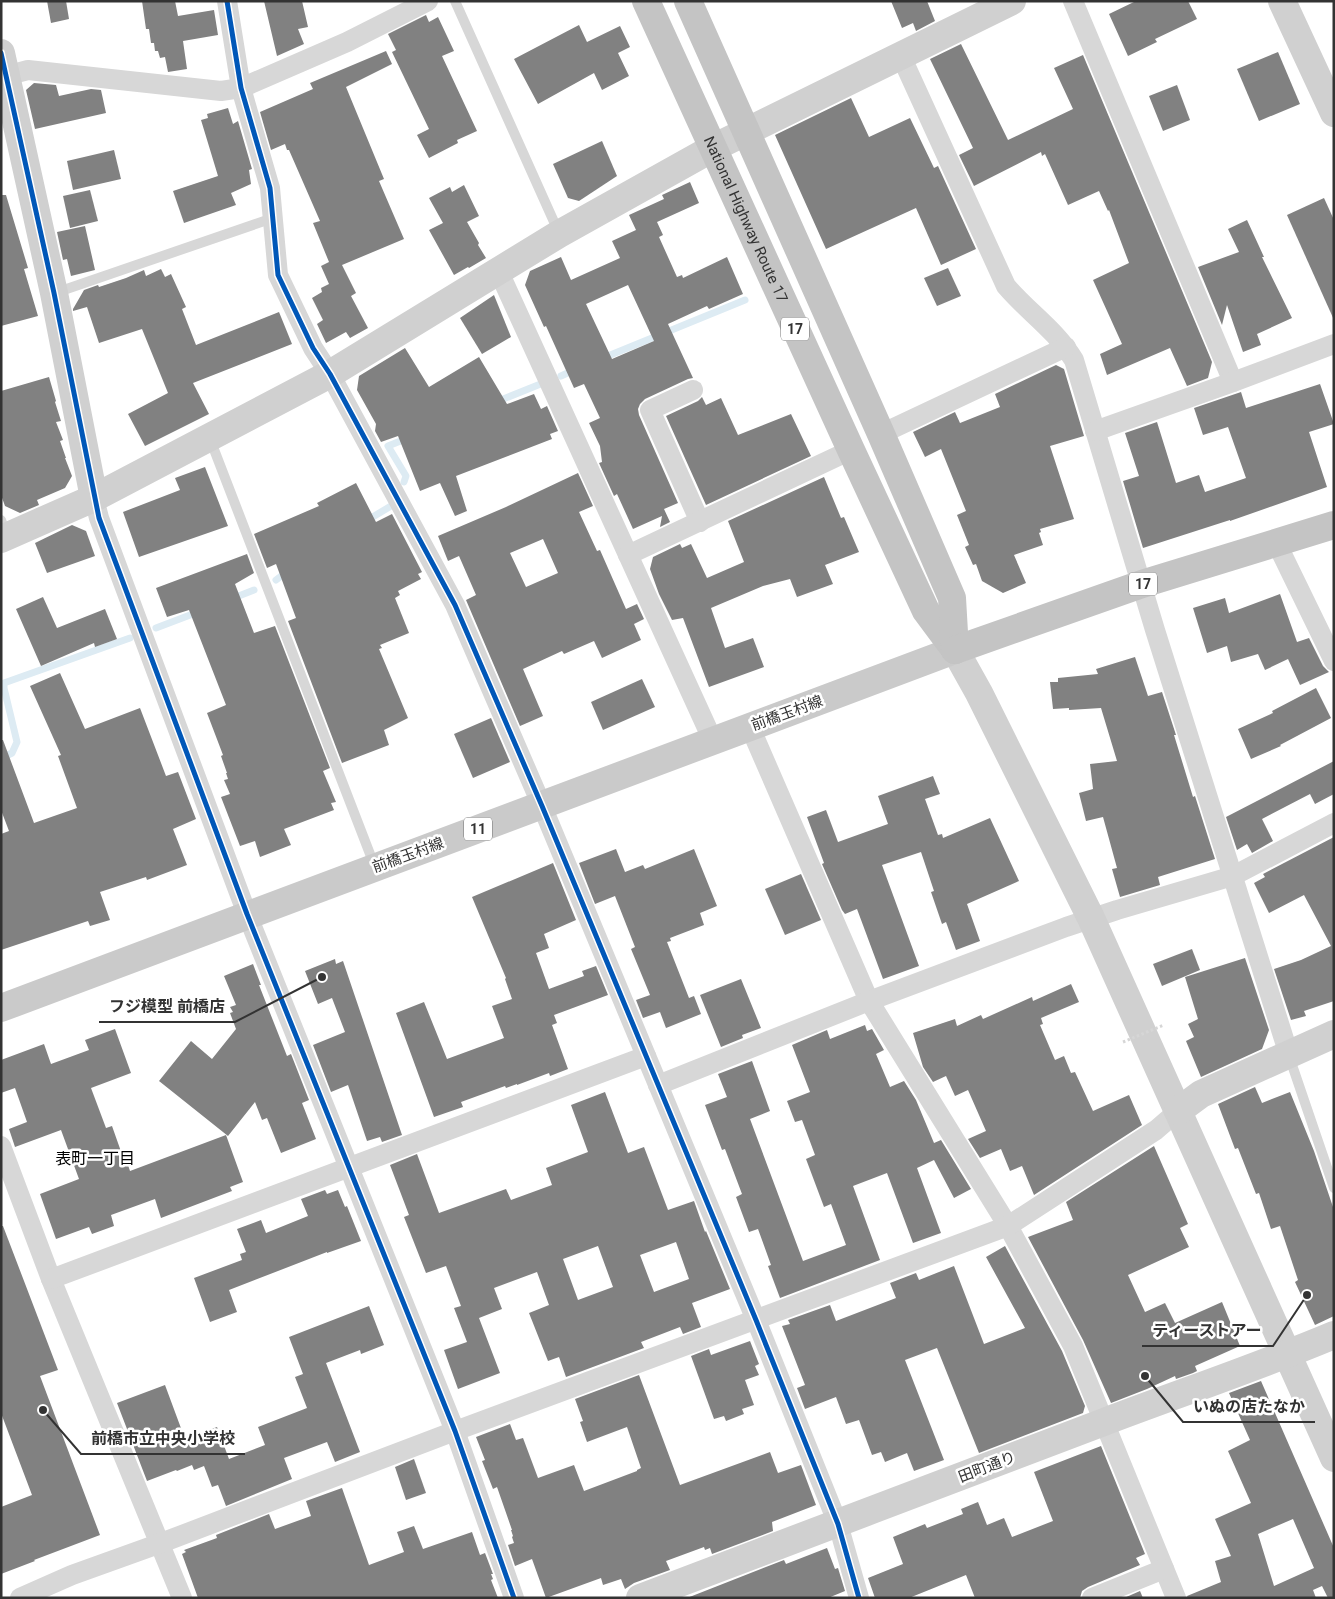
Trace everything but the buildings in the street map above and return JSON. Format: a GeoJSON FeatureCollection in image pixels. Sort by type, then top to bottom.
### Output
{"type":"FeatureCollection","features":[{"type":"Feature","properties":{"kind":"highway","name":"National Highway Route 17"},"geometry":{"type":"LineString","coordinates":[[646,1],[850,450],[926,611],[955,650]]}},
{"type":"Feature","properties":{"kind":"highway","name":"17"},"geometry":{"type":"LineString","coordinates":[[688,1],[952,598],[955,650],[1142,584],[1334,525]]}},
{"type":"Feature","properties":{"kind":"main road","name":"前橋玉村線"},"geometry":{"type":"LineString","coordinates":[[1,1008],[247,914],[542,806],[955,650]]}},
{"type":"Feature","properties":{"kind":"street"},"geometry":{"type":"LineString","coordinates":[[227,1],[241,88],[270,188],[278,275],[313,348],[330,374],[455,605],[542,806],[756,1320],[838,1524],[859,1598]]}},
{"type":"Feature","properties":{"kind":"street"},"geometry":{"type":"LineString","coordinates":[[428,1],[347,42],[241,88],[221,91],[28,70],[3,69],[54,293],[99,518],[247,914],[455,1431],[514,1598]]}},
{"type":"Feature","properties":{"kind":"street"},"geometry":{"type":"LineString","coordinates":[[3,532],[94,498],[330,374],[559,234],[713,148],[1012,1]]}},
{"type":"Feature","properties":{"kind":"street"},"geometry":{"type":"LineString","coordinates":[[1072,1],[1233,382]]}},
{"type":"Feature","properties":{"kind":"street"},"geometry":{"type":"LineString","coordinates":[[1282,1],[1334,113]]}},
{"type":"Feature","properties":{"kind":"street"},"geometry":{"type":"LineString","coordinates":[[901,56],[1006,286],[1055,333],[1074,360],[1289,1055]]}},
{"type":"Feature","properties":{"kind":"street"},"geometry":{"type":"LineString","coordinates":[[499,272],[713,741]]}},
{"type":"Feature","properties":{"kind":"street"},"geometry":{"type":"LineString","coordinates":[[1095,431],[1334,344]]}},
{"type":"Feature","properties":{"kind":"street"},"geometry":{"type":"LineString","coordinates":[[881,434],[1066,347]]}},
{"type":"Feature","properties":{"kind":"street"},"geometry":{"type":"LineString","coordinates":[[693,390],[650,410],[700,522]]}},
{"type":"Feature","properties":{"kind":"street"},"geometry":{"type":"LineString","coordinates":[[628,555],[850,450]]}},
{"type":"Feature","properties":{"kind":"street"},"geometry":{"type":"LineString","coordinates":[[1277,544],[1334,661]]}},
{"type":"Feature","properties":{"kind":"street"},"geometry":{"type":"LineString","coordinates":[[955,650],[979,693],[1090,918],[1334,1458]]}},
{"type":"Feature","properties":{"kind":"street"},"geometry":{"type":"LineString","coordinates":[[750,727],[869,1001],[1008,1226],[1073,1346],[1176,1598]]}},
{"type":"Feature","properties":{"kind":"street"},"geometry":{"type":"LineString","coordinates":[[658,1085],[869,1001],[1090,918],[1233,876],[1334,823]]}},
{"type":"Feature","properties":{"kind":"street"},"geometry":{"type":"LineString","coordinates":[[31,1595],[72,1575],[1008,1226],[1156,1130],[1202,1094],[1334,1034]]}},
{"type":"Feature","properties":{"kind":"street"},"geometry":{"type":"LineString","coordinates":[[51,1279],[349,1169],[646,1056]]}},
{"type":"Feature","properties":{"kind":"street"},"geometry":{"type":"LineString","coordinates":[[1,1146],[51,1279],[182,1598]]}},
{"type":"Feature","properties":{"kind":"street","name":"田町通り"},"geometry":{"type":"LineString","coordinates":[[640,1598],[1104,1422],[1287,1355],[1334,1335]]}},
{"type":"Feature","properties":{"kind":"street"},"geometry":{"type":"LineString","coordinates":[[1092,1598],[1164,1569]]}},
{"type":"Feature","properties":{"kind":"lane"},"geometry":{"type":"LineString","coordinates":[[455,1],[559,234]]}},
{"type":"Feature","properties":{"kind":"lane"},"geometry":{"type":"LineString","coordinates":[[54,293],[273,218]]}},
{"type":"Feature","properties":{"kind":"lane"},"geometry":{"type":"LineString","coordinates":[[209,437],[375,868]]}},
{"type":"Feature","properties":{"kind":"lane"},"geometry":{"type":"LineString","coordinates":[[1289,1055],[1334,1188]]}},
{"type":"Feature","properties":{"kind":"path"},"geometry":{"type":"LineString","coordinates":[[1123,1042],[1164,1024]]}},
{"type":"Feature","properties":{"kind":"waterway"},"geometry":{"type":"LineString","coordinates":[[603,358],[745,300]]}},
{"type":"Feature","properties":{"kind":"waterway"},"geometry":{"type":"LineString","coordinates":[[561,376],[574,370]]}},
{"type":"Feature","properties":{"kind":"waterway"},"geometry":{"type":"LineString","coordinates":[[496,402],[543,383]]}},
{"type":"Feature","properties":{"kind":"waterway"},"geometry":{"type":"LineString","coordinates":[[404,482],[406,476],[388,446],[408,438]]}},
{"type":"Feature","properties":{"kind":"waterway"},"geometry":{"type":"LineString","coordinates":[[366,521],[391,506]]}},
{"type":"Feature","properties":{"kind":"waterway"},"geometry":{"type":"LineString","coordinates":[[276,580],[288,571]]}},
{"type":"Feature","properties":{"kind":"waterway"},"geometry":{"type":"LineString","coordinates":[[231,599],[254,590]]}},
{"type":"Feature","properties":{"kind":"waterway"},"geometry":{"type":"LineString","coordinates":[[156,628],[198,612]]}},
{"type":"Feature","properties":{"kind":"waterway"},"geometry":{"type":"LineString","coordinates":[[2,758],[12,753],[17,742],[4,683],[130,638]]}},
{"type":"Feature","properties":{"kind":"cycle path"},"geometry":{"type":"LineString","coordinates":[[227,1],[241,88],[270,188],[278,275],[313,348],[330,374],[455,605],[542,806],[756,1320],[838,1524],[859,1598]]}},
{"type":"Feature","properties":{"kind":"cycle path"},"geometry":{"type":"LineString","coordinates":[[1,53],[54,293],[99,518],[247,914],[455,1431],[514,1598]]}},
{"type":"Feature","properties":{"kind":"place","name":"フジ模型 前橋店"},"geometry":{"type":"Point","coordinates":[322,977]}},
{"type":"Feature","properties":{"kind":"place","name":"ティーストアー"},"geometry":{"type":"Point","coordinates":[1307,1295]}},
{"type":"Feature","properties":{"kind":"place","name":"いぬの店たなか"},"geometry":{"type":"Point","coordinates":[1145,1376]}},
{"type":"Feature","properties":{"kind":"place","name":"前橋市立中央小学校"},"geometry":{"type":"Point","coordinates":[43,1410]}},
{"type":"Feature","properties":{"kind":"district","name":"表町一丁目"},"geometry":{"type":"Point","coordinates":[95,1158]}}]}
